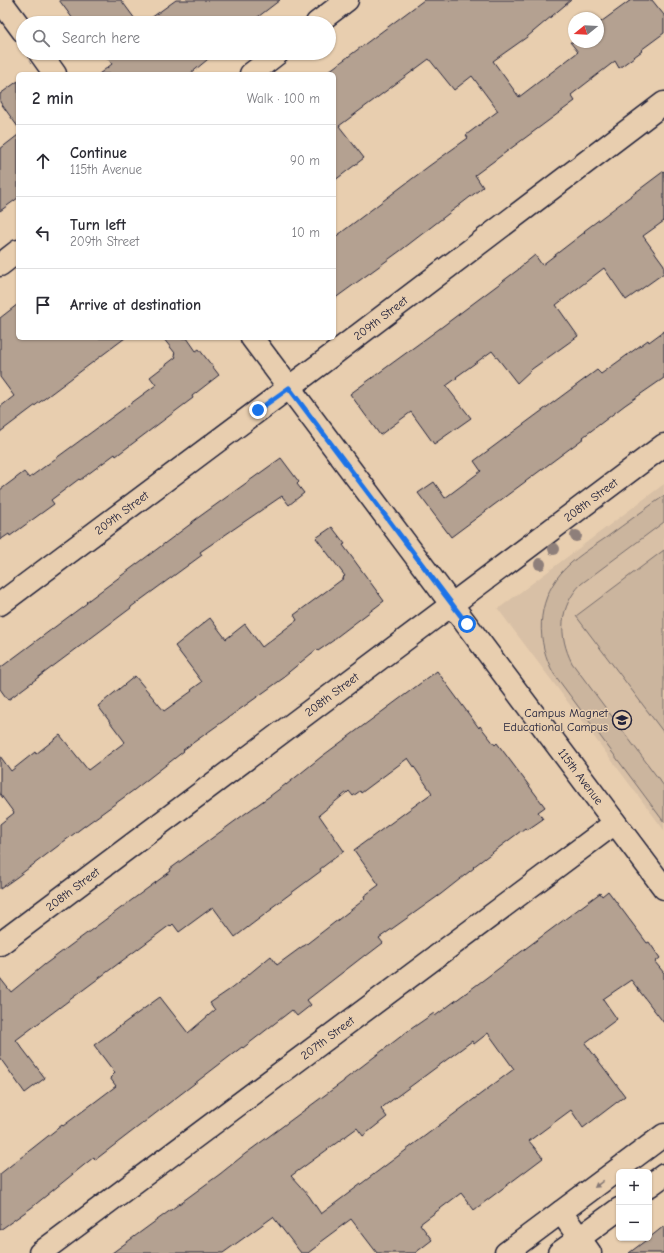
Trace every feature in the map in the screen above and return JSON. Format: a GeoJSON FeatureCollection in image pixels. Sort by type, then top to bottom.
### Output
{"type":"FeatureCollection","features":[{"type":"Feature","properties":{"kind":"street"},"geometry":{"type":"LineString","coordinates":[[0,0],[16,22]]}},
{"type":"Feature","properties":{"kind":"street"},"geometry":{"type":"LineString","coordinates":[[326,16],[347,0]]}},
{"type":"Feature","properties":{"kind":"street"},"geometry":{"type":"LineString","coordinates":[[45,60],[54,72]]}},
{"type":"Feature","properties":{"kind":"street"},"geometry":{"type":"LineString","coordinates":[[254,72],[269,60]]}},
{"type":"Feature","properties":{"kind":"street","name":"209th Street"},"geometry":{"type":"LineString","coordinates":[[0,604],[289,388],[664,103]]}},
{"type":"Feature","properties":{"kind":"street"},"geometry":{"type":"LineString","coordinates":[[0,264],[16,252]]}},
{"type":"Feature","properties":{"kind":"street","name":"115th Avenue"},"geometry":{"type":"LineString","coordinates":[[253,340],[664,888]]}},
{"type":"Feature","properties":{"kind":"street","name":"208th Street"},"geometry":{"type":"LineString","coordinates":[[0,944],[664,446]]}},
{"type":"Feature","properties":{"kind":"street","name":"207th Street"},"geometry":{"type":"LineString","coordinates":[[40,1253],[615,823]]}},
{"type":"Feature","properties":{"kind":"street"},"geometry":{"type":"LineString","coordinates":[[506,1253],[664,1135]]}},
{"type":"Feature","properties":{"kind":"street"},"geometry":{"type":"LineString","coordinates":[[652,1184],[664,1175]]}},
{"type":"Feature","properties":{"kind":"street"},"geometry":{"type":"LineString","coordinates":[[561,1212],[585,1246]]}},
{"type":"Feature","properties":{"kind":"street"},"geometry":{"type":"LineString","coordinates":[[559,1253],[585,1246],[616,1212]]}},
{"type":"Feature","properties":{"kind":"shaded area","name":"Campus Magnet Educational Campus"},"geometry":{"type":"Polygon","coordinates":[[[664,484],[664,830],[498,609],[664,484]]]}},
{"type":"Feature","properties":{"kind":"shaded area"},"geometry":{"type":"Polygon","coordinates":[[[664,496],[664,522],[581,584],[568,602],[563,622],[563,632],[567,653],[572,663],[664,786],[664,822],[554,674],[544,649],[541,623],[547,597],[561,573],[582,554],[664,496]]]}},
{"type":"Feature","properties":{"kind":"shaded area"},"geometry":{"type":"Polygon","coordinates":[[[664,550],[664,733],[576,616],[664,550]]]}},
{"type":"Feature","properties":{"kind":"building"},"geometry":{"type":"Polygon","coordinates":[[[59,0],[121,0],[133,16],[71,16],[59,0]]]}},
{"type":"Feature","properties":{"kind":"building"},"geometry":{"type":"Polygon","coordinates":[[[176,0],[280,0],[259,16],[154,16],[176,0]]]}},
{"type":"Feature","properties":{"kind":"building"},"geometry":{"type":"Polygon","coordinates":[[[424,0],[571,0],[527,37],[493,61],[519,97],[578,52],[575,48],[604,48],[604,20],[631,0],[652,0],[664,15],[664,33],[619,68],[615,61],[571,95],[575,101],[475,175],[483,187],[400,251],[336,298],[336,236],[468,138],[466,135],[498,111],[472,76],[454,90],[429,59],[339,126],[364,158],[336,179],[336,72],[329,71],[424,0]]]}},
{"type":"Feature","properties":{"kind":"building"},"geometry":{"type":"Polygon","coordinates":[[[109,60],[207,60],[192,72],[102,72],[112,64],[109,60]]]}},
{"type":"Feature","properties":{"kind":"building"},"geometry":{"type":"Polygon","coordinates":[[[16,82],[16,124],[0,102],[0,94],[16,82]]]}},
{"type":"Feature","properties":{"kind":"building"},"geometry":{"type":"Polygon","coordinates":[[[16,137],[16,199],[0,211],[0,149],[16,137]]]}},
{"type":"Feature","properties":{"kind":"building"},"geometry":{"type":"Polygon","coordinates":[[[664,171],[664,221],[643,236],[664,265],[664,273],[626,300],[604,268],[556,305],[578,336],[532,369],[517,383],[492,351],[456,377],[457,378],[446,386],[471,418],[434,444],[411,412],[380,435],[350,394],[519,269],[535,255],[542,265],[585,232],[584,231],[664,171]]]}},
{"type":"Feature","properties":{"kind":"building"},"geometry":{"type":"Polygon","coordinates":[[[16,306],[16,340],[122,340],[0,432],[0,407],[14,396],[0,377],[0,318],[16,306]]]}},
{"type":"Feature","properties":{"kind":"building"},"geometry":{"type":"Polygon","coordinates":[[[664,331],[664,378],[625,405],[583,437],[584,438],[451,537],[418,493],[434,482],[445,498],[481,471],[474,461],[597,370],[601,374],[648,340],[649,342],[664,331]]]}},
{"type":"Feature","properties":{"kind":"building"},"geometry":{"type":"Polygon","coordinates":[[[165,340],[188,340],[196,351],[199,349],[219,375],[192,396],[193,398],[116,456],[115,454],[51,500],[54,504],[10,536],[9,534],[0,540],[0,490],[24,472],[29,478],[156,385],[150,377],[176,357],[174,354],[175,353],[165,340]]]}},
{"type":"Feature","properties":{"kind":"building"},"geometry":{"type":"Polygon","coordinates":[[[281,458],[299,482],[297,484],[304,493],[289,505],[282,496],[200,552],[202,555],[8,700],[0,689],[0,668],[192,522],[281,458]]]}},
{"type":"Feature","properties":{"kind":"building"},"geometry":{"type":"Polygon","coordinates":[[[332,527],[345,544],[343,545],[384,601],[334,640],[318,651],[317,649],[284,676],[285,677],[183,750],[184,751],[134,790],[0,889],[0,824],[14,813],[0,794],[0,756],[11,771],[60,735],[88,770],[125,742],[98,706],[135,676],[164,711],[202,682],[175,646],[210,618],[226,639],[245,624],[262,647],[297,620],[294,615],[344,578],[343,577],[345,576],[316,538],[332,527]]]}},
{"type":"Feature","properties":{"kind":"building"},"geometry":{"type":"Polygon","coordinates":[[[437,671],[479,728],[480,726],[495,745],[497,743],[545,807],[538,812],[543,819],[527,830],[525,828],[473,867],[474,868],[441,894],[379,938],[383,943],[307,1000],[311,1005],[297,1016],[292,1010],[95,1160],[94,1157],[31,1208],[0,1230],[0,1174],[62,1125],[63,1126],[116,1086],[110,1078],[115,1073],[94,1045],[160,997],[188,1033],[215,1010],[210,1003],[232,988],[271,956],[277,965],[365,899],[364,896],[379,885],[354,850],[432,793],[408,758],[361,793],[360,791],[353,796],[349,791],[347,792],[319,815],[344,851],[320,869],[321,871],[235,937],[213,907],[179,932],[173,924],[171,926],[170,925],[16,1040],[45,1078],[25,1093],[0,1058],[0,978],[11,992],[44,965],[171,871],[170,869],[286,785],[321,757],[437,671]]]}},
{"type":"Feature","properties":{"kind":"building"},"geometry":{"type":"Polygon","coordinates":[[[608,891],[660,958],[655,962],[664,973],[664,1023],[631,980],[603,999],[617,1019],[585,1043],[625,1096],[583,1128],[571,1110],[529,1141],[543,1158],[474,1210],[461,1193],[420,1224],[432,1240],[415,1253],[377,1253],[351,1219],[308,1253],[301,1253],[273,1217],[223,1253],[112,1253],[344,1081],[408,1031],[434,1013],[435,1016],[600,893],[602,896],[608,891]],[[488,1033],[474,1044],[472,1041],[384,1106],[381,1109],[387,1117],[363,1136],[357,1128],[291,1176],[309,1196],[321,1214],[514,1069],[488,1033]]]}},
{"type":"Feature","properties":{"kind":"building"},"geometry":{"type":"Polygon","coordinates":[[[664,1226],[664,1253],[629,1253],[645,1241],[652,1241],[652,1236],[664,1226]]]}},
{"type":"Feature","properties":{"kind":"place","name":"Campus Magnet Educational Campus"},"geometry":{"type":"Point","coordinates":[622,720]}},
{"type":"Feature","properties":{"kind":"route"},"geometry":{"type":"LineString","coordinates":[[258,410],[289,388],[467,624]]}}]}
